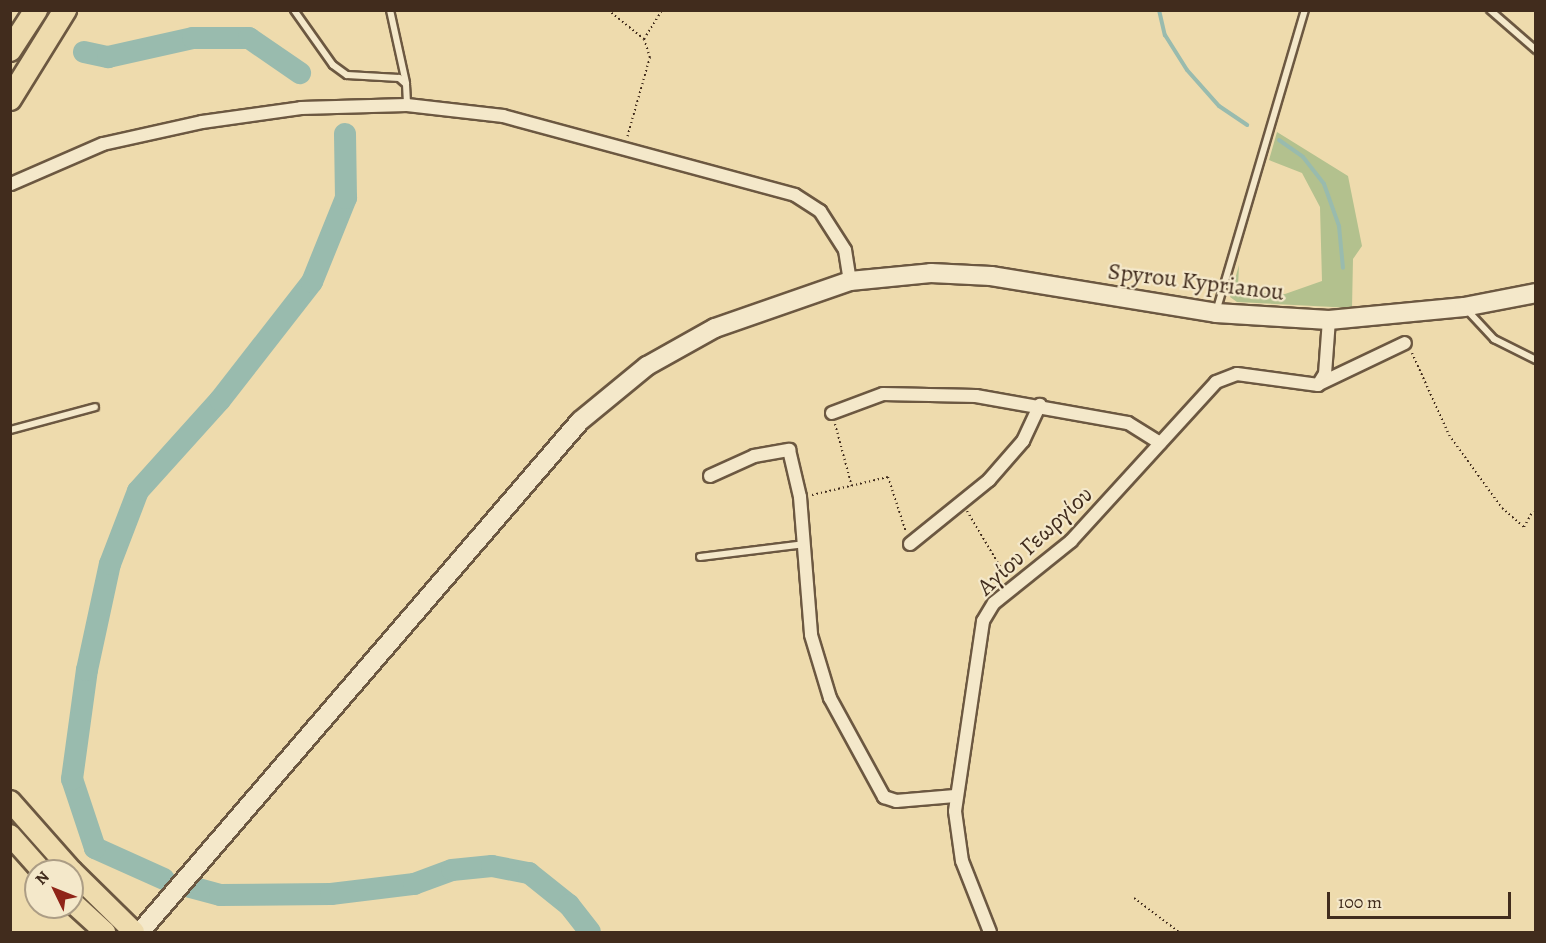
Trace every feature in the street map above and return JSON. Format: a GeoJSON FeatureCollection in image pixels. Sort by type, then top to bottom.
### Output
{"type":"FeatureCollection","features":[{"type":"Feature","properties":{"kind":"highway"},"geometry":{"type":"LineString","coordinates":[[10,50],[36,10]]}},
{"type":"Feature","properties":{"kind":"highway"},"geometry":{"type":"LineString","coordinates":[[10,99],[64,10]]}},
{"type":"Feature","properties":{"kind":"main road"},"geometry":{"type":"LineString","coordinates":[[10,801],[61,859]]}},
{"type":"Feature","properties":{"kind":"main road"},"geometry":{"type":"LineString","coordinates":[[10,835],[31,859]]}},
{"type":"Feature","properties":{"kind":"main road"},"geometry":{"type":"LineString","coordinates":[[84,883],[134,933]]}},
{"type":"Feature","properties":{"kind":"main road"},"geometry":{"type":"LineString","coordinates":[[84,913],[105,933]]}},
{"type":"Feature","properties":{"kind":"street"},"geometry":{"type":"LineString","coordinates":[[11,185],[103,144],[202,122],[301,108],[407,105],[503,116],[625,145],[795,195],[820,211],[845,250],[850,281]]}},
{"type":"Feature","properties":{"kind":"street","name":"Spyrou Kyprianou"},"geometry":{"type":"LineString","coordinates":[[140,933],[580,421],[679,345],[773,304],[850,281],[932,273],[991,276],[1216,313],[1329,320],[1464,307],[1536,293]]}},
{"type":"Feature","properties":{"kind":"street"},"geometry":{"type":"LineString","coordinates":[[1318,385],[1325,374],[1329,320]]}},
{"type":"Feature","properties":{"kind":"street"},"geometry":{"type":"LineString","coordinates":[[1318,385],[1405,343]]}},
{"type":"Feature","properties":{"kind":"street","name":"Αγίου Γεωργίου"},"geometry":{"type":"LineString","coordinates":[[990,933],[962,861],[955,796],[977,638],[994,603],[1071,541],[1160,443],[1191,404],[1216,382],[1237,374],[1318,385]]}},
{"type":"Feature","properties":{"kind":"street"},"geometry":{"type":"LineString","coordinates":[[832,413],[883,394],[911,392],[1041,405],[1128,423],[1160,443]]}},
{"type":"Feature","properties":{"kind":"street"},"geometry":{"type":"LineString","coordinates":[[910,544],[963,503],[1023,441],[1041,405]]}},
{"type":"Feature","properties":{"kind":"street"},"geometry":{"type":"LineString","coordinates":[[710,476],[754,456],[789,450],[800,497],[819,668],[878,790],[896,801],[955,796]]}},
{"type":"Feature","properties":{"kind":"lane"},"geometry":{"type":"LineString","coordinates":[[294,10],[333,65],[347,75],[388,75],[406,84]]}},
{"type":"Feature","properties":{"kind":"lane"},"geometry":{"type":"LineString","coordinates":[[390,10],[406,84],[407,105]]}},
{"type":"Feature","properties":{"kind":"lane"},"geometry":{"type":"LineString","coordinates":[[1216,313],[1305,10]]}},
{"type":"Feature","properties":{"kind":"lane"},"geometry":{"type":"LineString","coordinates":[[1490,10],[1536,50]]}},
{"type":"Feature","properties":{"kind":"lane"},"geometry":{"type":"LineString","coordinates":[[1464,307],[1494,339],[1536,360]]}},
{"type":"Feature","properties":{"kind":"lane"},"geometry":{"type":"LineString","coordinates":[[10,430],[95,407]]}},
{"type":"Feature","properties":{"kind":"lane"},"geometry":{"type":"LineString","coordinates":[[700,557],[806,544]]}},
{"type":"Feature","properties":{"kind":"path"},"geometry":{"type":"LineString","coordinates":[[608,10],[644,39],[650,57],[625,145]]}},
{"type":"Feature","properties":{"kind":"path"},"geometry":{"type":"LineString","coordinates":[[644,39],[662,10]]}},
{"type":"Feature","properties":{"kind":"path"},"geometry":{"type":"LineString","coordinates":[[1405,343],[1422,366],[1449,435],[1502,508],[1524,527],[1533,511]]}},
{"type":"Feature","properties":{"kind":"path"},"geometry":{"type":"LineString","coordinates":[[832,413],[852,487]]}},
{"type":"Feature","properties":{"kind":"path"},"geometry":{"type":"LineString","coordinates":[[800,497],[888,477],[910,544]]}},
{"type":"Feature","properties":{"kind":"path"},"geometry":{"type":"LineString","coordinates":[[963,503],[1013,587]]}},
{"type":"Feature","properties":{"kind":"path"},"geometry":{"type":"LineString","coordinates":[[1134,898],[1179,933]]}},
{"type":"Feature","properties":{"kind":"green space"},"geometry":{"type":"Polygon","coordinates":[[[1277,132],[1348,176],[1362,246],[1353,259],[1352,308],[1237,302],[1230,297],[1239,265],[1238,287],[1260,293],[1285,294],[1322,281],[1320,207],[1302,173],[1269,160],[1277,132]]]}},
{"type":"Feature","properties":{"kind":"waterway"},"geometry":{"type":"LineString","coordinates":[[1159,10],[1165,35],[1187,70],[1219,106],[1247,125]]}},
{"type":"Feature","properties":{"kind":"waterway"},"geometry":{"type":"LineString","coordinates":[[84,52],[108,57],[193,38],[249,38],[300,73]]}},
{"type":"Feature","properties":{"kind":"waterway"},"geometry":{"type":"LineString","coordinates":[[164,879],[95,848],[72,779],[87,670],[110,564],[138,491],[220,400],[312,282],[346,198],[345,134]]}},
{"type":"Feature","properties":{"kind":"waterway"},"geometry":{"type":"LineString","coordinates":[[1279,140],[1303,157],[1324,184],[1339,226],[1343,268]]}},
{"type":"Feature","properties":{"kind":"waterway"},"geometry":{"type":"LineString","coordinates":[[187,886],[220,895],[331,894],[414,884],[452,870],[492,866],[529,873],[569,905],[590,932]]}}]}
